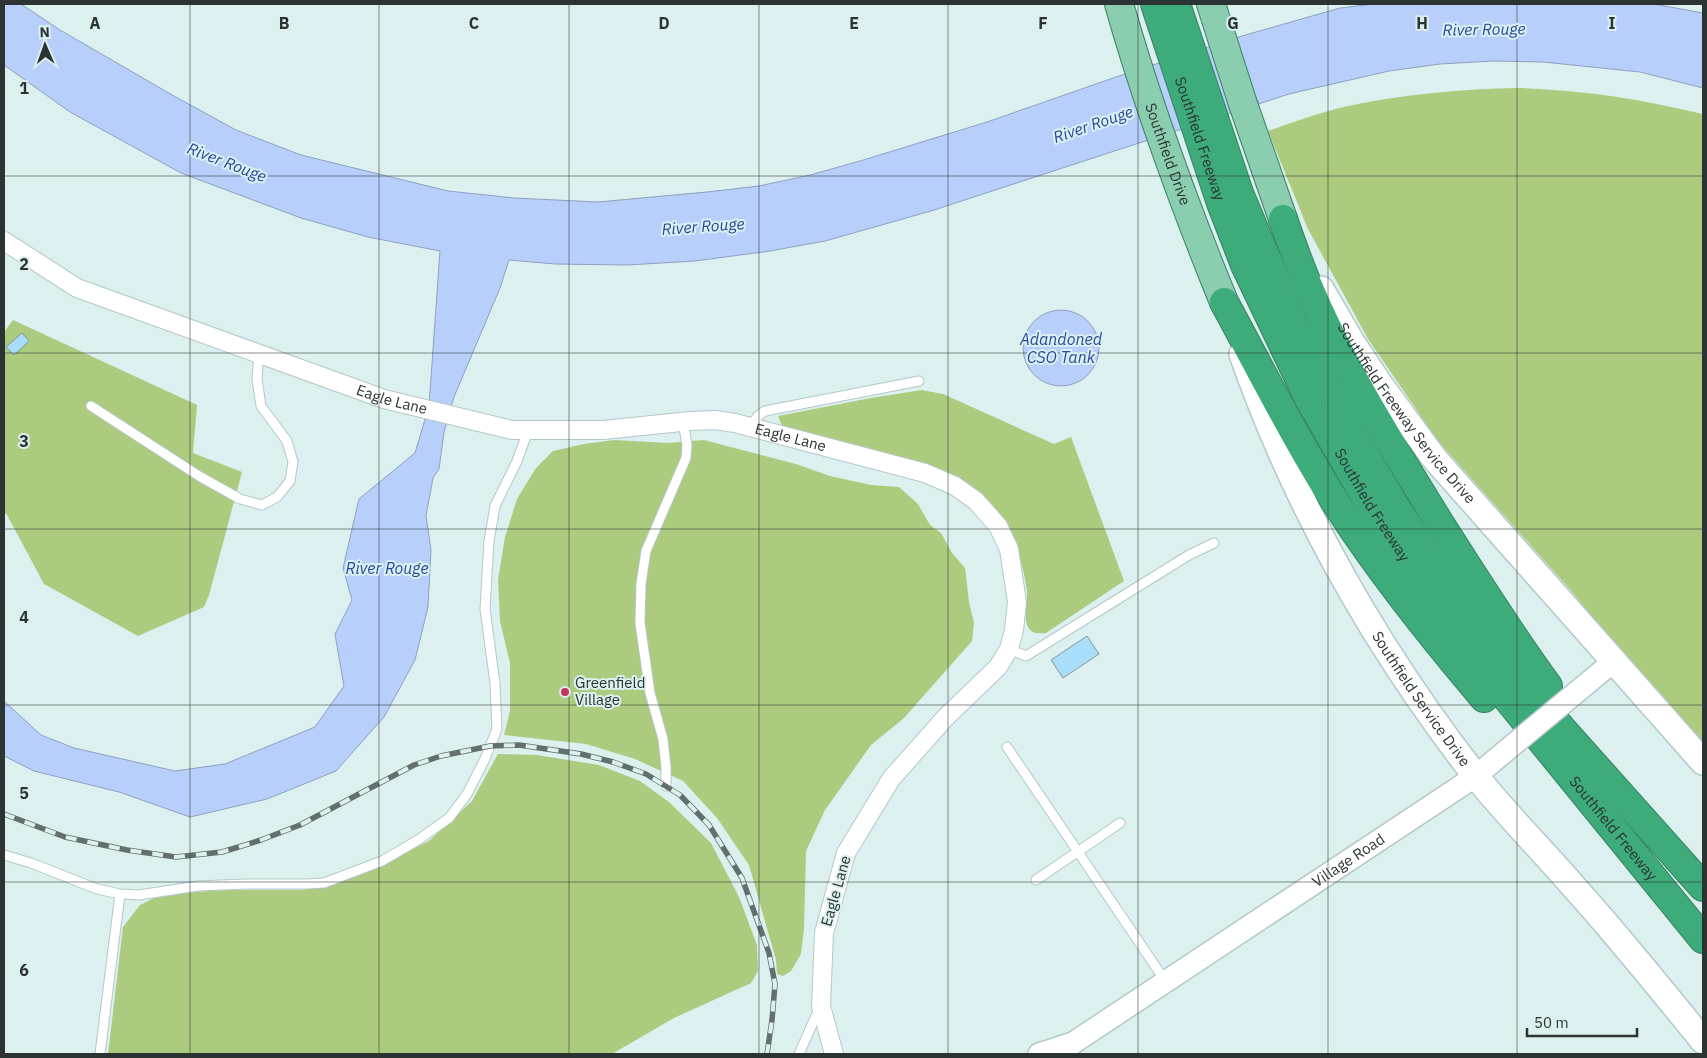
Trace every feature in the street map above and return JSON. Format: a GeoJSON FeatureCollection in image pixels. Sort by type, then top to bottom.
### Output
{"type":"FeatureCollection","features":[{"type":"Feature","properties":{"kind":"highway","name":"Southfield Freeway"},"geometry":{"type":"LineString","coordinates":[[1167,10],[1230,198],[1245,265],[1308,399],[1400,552],[1466,646],[1696,930]]}},
{"type":"Feature","properties":{"kind":"highway","name":"Southfield Freeway"},"geometry":{"type":"LineString","coordinates":[[1230,198],[1326,386],[1396,508],[1440,574],[1499,652],[1561,728],[1703,886]]}},
{"type":"Feature","properties":{"kind":"highway"},"geometry":{"type":"LineString","coordinates":[[1283,219],[1301,269],[1336,344],[1398,455],[1465,563],[1531,663],[1703,886]]}},
{"type":"Feature","properties":{"kind":"highway"},"geometry":{"type":"LineString","coordinates":[[1224,302],[1315,467],[1340,509],[1385,574],[1437,642],[1520,741],[1696,930]]}},
{"type":"Feature","properties":{"kind":"main road","name":"Southfield Drive"},"geometry":{"type":"LineString","coordinates":[[1119,4],[1158,132],[1224,302]]}},
{"type":"Feature","properties":{"kind":"main road","name":"Southfield Freeway Service Drive"},"geometry":{"type":"LineString","coordinates":[[1211,4],[1283,219],[1353,344],[1434,458],[1703,762]]}},
{"type":"Feature","properties":{"kind":"main road","name":"Southfield Service Drive"},"geometry":{"type":"LineString","coordinates":[[1224,302],[1276,445],[1316,528],[1356,603],[1380,641],[1429,714],[1476,776],[1629,948],[1703,1041]]}},
{"type":"Feature","properties":{"kind":"street","name":"Eagle Lane"},"geometry":{"type":"LineString","coordinates":[[4,241],[77,288],[384,399],[520,431],[603,430],[715,420],[750,427],[925,473],[955,486],[976,501],[998,526],[1009,549],[1017,602],[1014,630],[1009,649],[998,667],[945,718],[891,779],[846,853],[824,933],[821,1006],[834,1054]]}},
{"type":"Feature","properties":{"kind":"street","name":"Village Road"},"geometry":{"type":"LineString","coordinates":[[1039,1054],[1068,1049],[1476,776],[1614,661]]}},
{"type":"Feature","properties":{"kind":"lane"},"geometry":{"type":"LineString","coordinates":[[91,406],[199,476],[240,499],[262,505],[277,497],[290,481],[293,462],[287,441],[261,406],[257,380],[258,354]]}},
{"type":"Feature","properties":{"kind":"lane"},"geometry":{"type":"LineString","coordinates":[[750,427],[758,416],[765,411],[919,382]]}},
{"type":"Feature","properties":{"kind":"lane"},"geometry":{"type":"LineString","coordinates":[[666,786],[663,739],[650,693],[640,623],[641,584],[646,551],[686,458],[687,445],[683,422]]}},
{"type":"Feature","properties":{"kind":"lane"},"geometry":{"type":"LineString","coordinates":[[4,855],[31,863],[97,889],[120,894],[138,894],[198,886],[324,883],[382,861],[418,840],[449,818],[467,794],[497,729],[495,683],[485,609],[489,541],[495,506],[517,461],[520,431]]}},
{"type":"Feature","properties":{"kind":"lane"},"geometry":{"type":"LineString","coordinates":[[1009,649],[1026,656],[1214,542]]}},
{"type":"Feature","properties":{"kind":"lane"},"geometry":{"type":"LineString","coordinates":[[1007,747],[1166,982]]}},
{"type":"Feature","properties":{"kind":"lane"},"geometry":{"type":"LineString","coordinates":[[1036,880],[1120,823]]}},
{"type":"Feature","properties":{"kind":"lane"},"geometry":{"type":"LineString","coordinates":[[100,1054],[120,894]]}},
{"type":"Feature","properties":{"kind":"lane"},"geometry":{"type":"LineString","coordinates":[[799,1054],[821,1006]]}},
{"type":"Feature","properties":{"kind":"green space"},"geometry":{"type":"Polygon","coordinates":[[[1520,88],[1612,96],[1703,114],[1703,752],[1573,593],[1438,441],[1368,339],[1308,229],[1268,131],[1328,111],[1391,98],[1434,93],[1520,88]]]}},
{"type":"Feature","properties":{"kind":"green space"},"geometry":{"type":"Polygon","coordinates":[[[13,320],[197,405],[193,453],[242,472],[209,595],[204,607],[138,636],[44,584],[4,512],[4,332],[13,320]]]}},
{"type":"Feature","properties":{"kind":"green space"},"geometry":{"type":"Polygon","coordinates":[[[922,390],[943,394],[1054,444],[1071,437],[1124,581],[1046,633],[1031,631],[1026,620],[1027,591],[1016,546],[987,502],[974,489],[953,476],[921,462],[782,426],[778,416],[922,390]]]}},
{"type":"Feature","properties":{"kind":"green space"},"geometry":{"type":"Polygon","coordinates":[[[614,440],[668,443],[704,440],[796,464],[830,476],[871,485],[899,487],[918,504],[930,525],[941,533],[952,553],[965,568],[969,602],[974,623],[972,641],[904,718],[871,745],[825,810],[806,851],[804,929],[801,954],[791,971],[783,976],[777,974],[776,960],[749,865],[717,818],[683,781],[635,759],[586,744],[504,735],[510,711],[510,663],[500,621],[498,580],[505,537],[517,499],[536,468],[553,451],[614,440]]]}},
{"type":"Feature","properties":{"kind":"green space"},"geometry":{"type":"Polygon","coordinates":[[[498,754],[537,755],[599,765],[640,781],[669,802],[711,843],[739,897],[757,945],[758,971],[751,983],[674,1018],[612,1054],[108,1054],[123,927],[140,905],[154,898],[193,892],[301,890],[358,876],[429,841],[472,801],[498,754]]]}},
{"type":"Feature","properties":{"kind":"water","name":"River Rouge"},"geometry":{"type":"Polygon","coordinates":[[[4,4],[21,4],[60,30],[236,130],[301,155],[448,191],[514,198],[598,202],[759,186],[810,175],[987,122],[1242,36],[1340,8],[1374,4],[1654,4],[1703,13],[1703,88],[1640,72],[1543,62],[1493,61],[1440,64],[1389,71],[1289,94],[931,211],[825,241],[770,251],[695,261],[627,265],[555,264],[509,260],[500,288],[454,397],[444,432],[439,469],[433,478],[426,516],[431,550],[428,607],[415,660],[384,717],[336,771],[267,799],[190,817],[119,792],[34,771],[4,756],[4,701],[41,735],[74,748],[175,771],[225,764],[315,727],[344,686],[335,634],[352,600],[343,568],[359,499],[415,453],[429,406],[440,251],[368,237],[301,218],[181,173],[70,112],[4,65],[4,4]]]}},
{"type":"Feature","properties":{"kind":"water","name":"Adandoned CSO Tank"},"geometry":{"type":"Polygon","coordinates":[[[1054,310],[1068,310],[1082,316],[1093,327],[1099,341],[1096,363],[1088,375],[1068,386],[1054,386],[1040,380],[1029,369],[1023,355],[1023,341],[1029,327],[1040,316],[1054,310]]]}},
{"type":"Feature","properties":{"kind":"building"},"geometry":{"type":"Polygon","coordinates":[[[22,333],[29,341],[14,355],[6,347],[22,333]]]}},
{"type":"Feature","properties":{"kind":"building"},"geometry":{"type":"Polygon","coordinates":[[[1087,636],[1099,654],[1063,678],[1051,660],[1087,636]]]}},
{"type":"Feature","properties":{"kind":"railway"},"geometry":{"type":"LineString","coordinates":[[4,814],[65,837],[127,850],[176,857],[222,852],[261,840],[300,825],[414,765],[441,756],[490,746],[519,745],[581,754],[613,762],[646,774],[680,795],[709,825],[742,878],[769,953],[775,984],[767,1054]]}},
{"type":"Feature","properties":{"kind":"place","name":"Greenfield Village"},"geometry":{"type":"Point","coordinates":[565,692]}}]}
